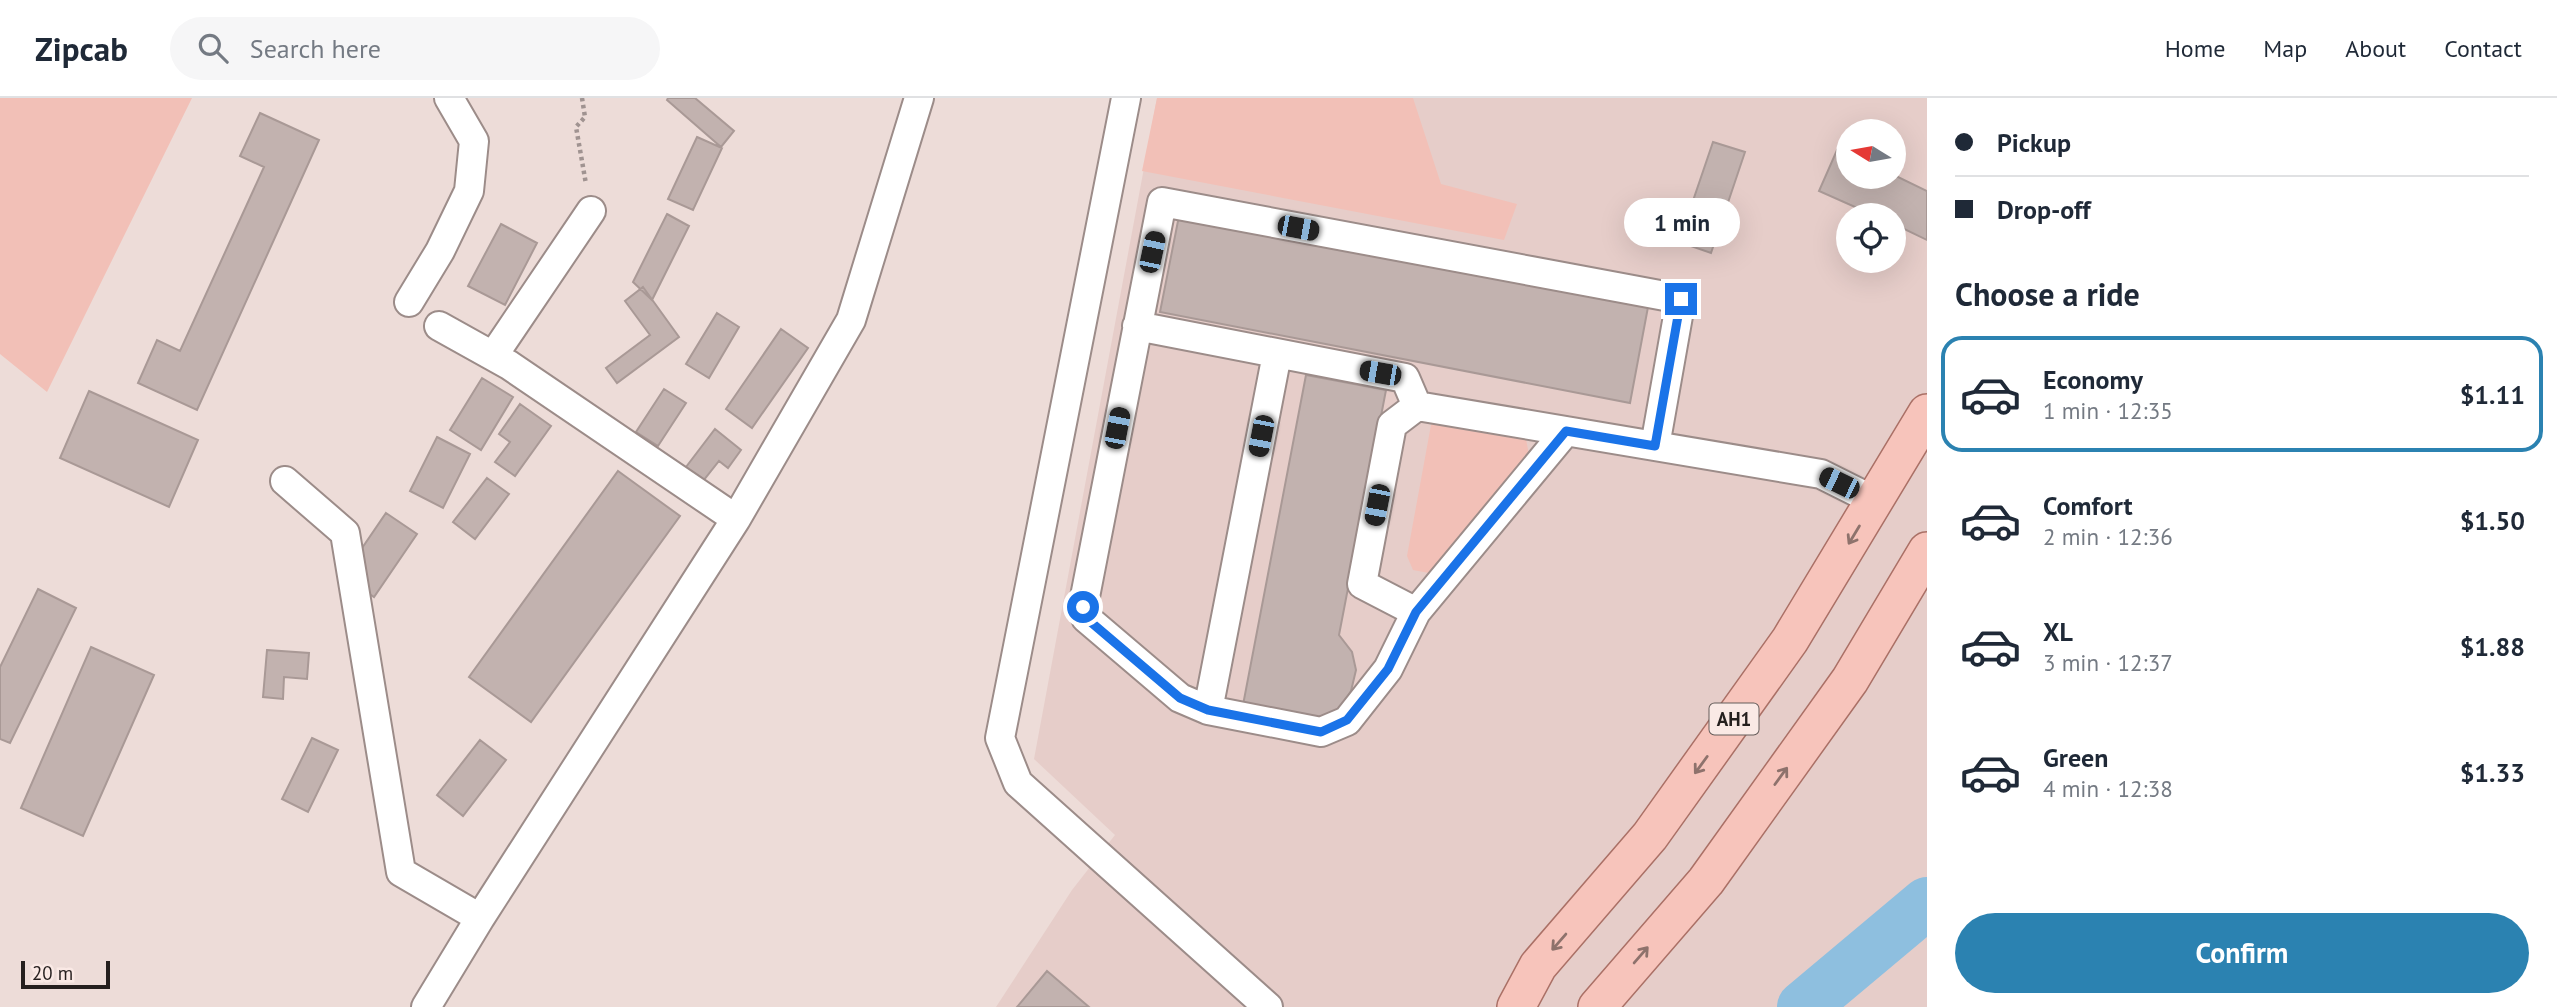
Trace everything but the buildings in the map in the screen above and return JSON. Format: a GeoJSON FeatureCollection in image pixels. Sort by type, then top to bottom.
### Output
{"type":"FeatureCollection","features":[{"type":"Feature","properties":{"kind":"main road","name":"AH1"},"geometry":{"type":"LineString","coordinates":[[1516,1007],[1538,966],[1650,836],[1782,651],[1927,413]]}},
{"type":"Feature","properties":{"kind":"main road"},"geometry":{"type":"LineString","coordinates":[[1597,1007],[1706,881],[1850,680],[1927,551]]}},
{"type":"Feature","properties":{"kind":"street"},"geometry":{"type":"LineString","coordinates":[[409,302],[440,251],[469,191],[474,141],[449,98]]}},
{"type":"Feature","properties":{"kind":"street"},"geometry":{"type":"LineString","coordinates":[[426,1007],[480,918],[736,519],[851,320],[919,98]]}},
{"type":"Feature","properties":{"kind":"street"},"geometry":{"type":"LineString","coordinates":[[1126,98],[1000,738],[1018,783],[1268,1007]]}},
{"type":"Feature","properties":{"kind":"street"},"geometry":{"type":"LineString","coordinates":[[1566,431],[1416,612],[1388,669],[1347,720],[1321,732],[1208,710],[1180,698],[1086,618],[1083,607],[1162,202],[1681,299],[1655,446]]}},
{"type":"Feature","properties":{"kind":"street"},"geometry":{"type":"LineString","coordinates":[[493,356],[591,211]]}},
{"type":"Feature","properties":{"kind":"street"},"geometry":{"type":"LineString","coordinates":[[439,326],[493,356],[736,519]]}},
{"type":"Feature","properties":{"kind":"street"},"geometry":{"type":"LineString","coordinates":[[1137,326],[1405,378],[1417,405]]}},
{"type":"Feature","properties":{"kind":"street"},"geometry":{"type":"LineString","coordinates":[[1208,710],[1277,354]]}},
{"type":"Feature","properties":{"kind":"street"},"geometry":{"type":"LineString","coordinates":[[1416,612],[1362,584],[1392,425],[1417,405],[1821,474],[1875,500]]}},
{"type":"Feature","properties":{"kind":"street"},"geometry":{"type":"LineString","coordinates":[[285,481],[345,533],[401,872],[480,918]]}},
{"type":"Feature","properties":{"kind":"path"},"geometry":{"type":"LineString","coordinates":[[582,98],[585,117],[576,127],[591,211]]}},
{"type":"Feature","properties":{"kind":"shaded area"},"geometry":{"type":"Polygon","coordinates":[[[0,98],[192,98],[47,392],[0,354],[0,98]]]}},
{"type":"Feature","properties":{"kind":"shaded area"},"geometry":{"type":"Polygon","coordinates":[[[1157,98],[1927,98],[1927,1007],[996,1007],[1072,890],[1115,835],[1034,759],[1157,98]]]}},
{"type":"Feature","properties":{"kind":"shaded area"},"geometry":{"type":"Polygon","coordinates":[[[1157,98],[1413,98],[1441,184],[1517,204],[1504,240],[1142,171],[1157,98]]]}},
{"type":"Feature","properties":{"kind":"shaded area"},"geometry":{"type":"Polygon","coordinates":[[[1437,419],[1520,430],[1526,439],[1529,455],[1441,568],[1429,573],[1413,570],[1407,556],[1431,425],[1437,419]]]}},
{"type":"Feature","properties":{"kind":"waterway"},"geometry":{"type":"LineString","coordinates":[[1803,1007],[1927,903]]}},
{"type":"Feature","properties":{"kind":"route"},"geometry":{"type":"LineString","coordinates":[[1083,607],[1086,618],[1180,698],[1208,710],[1321,732],[1347,720],[1388,669],[1416,612],[1566,431],[1655,446],[1681,299]]}}]}
